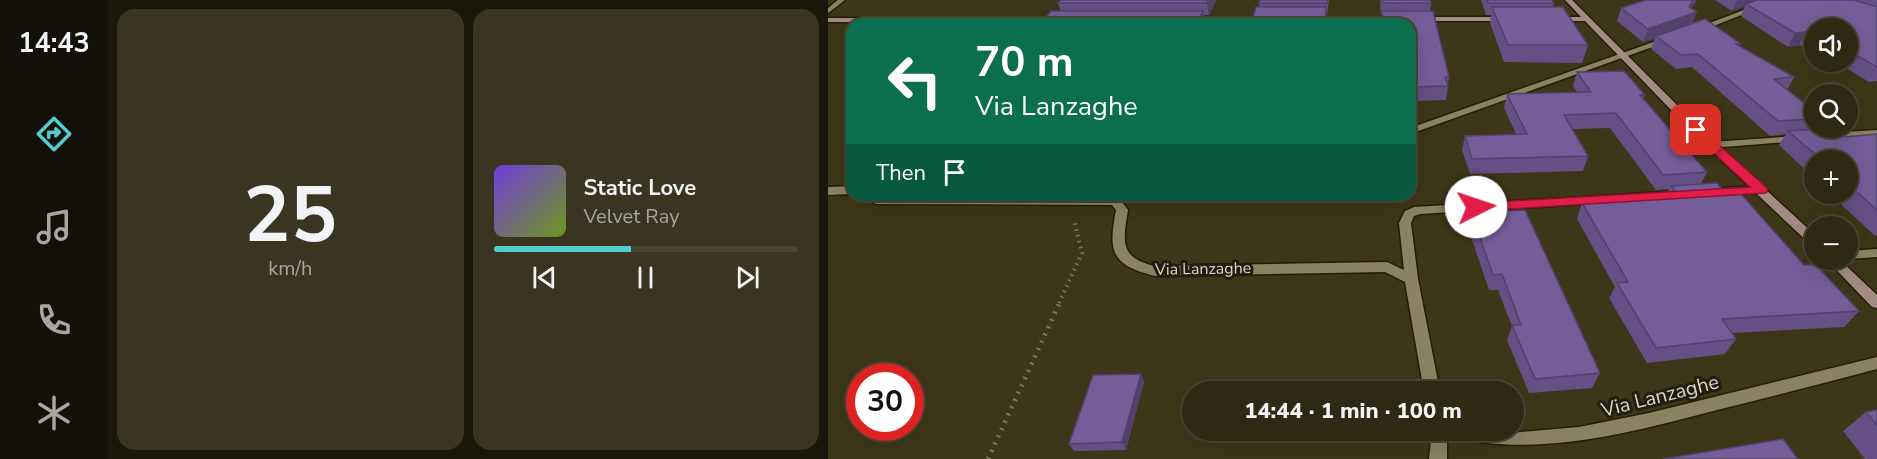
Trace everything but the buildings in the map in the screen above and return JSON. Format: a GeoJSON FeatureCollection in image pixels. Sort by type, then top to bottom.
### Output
{"type":"FeatureCollection","features":[{"type":"Feature","properties":{"kind":"street"},"geometry":{"type":"LineString","coordinates":[[828,11],[842,0]]}},
{"type":"Feature","properties":{"kind":"street"},"geometry":{"type":"LineString","coordinates":[[1568,0],[1711,145],[1804,231]]}},
{"type":"Feature","properties":{"kind":"street"},"geometry":{"type":"LineString","coordinates":[[1689,32],[1776,0]]}},
{"type":"Feature","properties":{"kind":"street"},"geometry":{"type":"LineString","coordinates":[[1551,19],[1587,18]]}},
{"type":"Feature","properties":{"kind":"street"},"geometry":{"type":"LineString","coordinates":[[1416,19],[1516,19]]}},
{"type":"Feature","properties":{"kind":"street"},"geometry":{"type":"LineString","coordinates":[[828,20],[846,20]]}},
{"type":"Feature","properties":{"kind":"street"},"geometry":{"type":"LineString","coordinates":[[1416,129],[1678,36]]}},
{"type":"Feature","properties":{"kind":"street"},"geometry":{"type":"LineString","coordinates":[[1858,134],[1877,133]]}},
{"type":"Feature","properties":{"kind":"street"},"geometry":{"type":"LineString","coordinates":[[1711,145],[1806,138]]}},
{"type":"Feature","properties":{"kind":"street"},"geometry":{"type":"LineString","coordinates":[[828,191],[846,190]]}},
{"type":"Feature","properties":{"kind":"street"},"geometry":{"type":"LineString","coordinates":[[1430,381],[1411,279],[1405,223],[1409,214],[1418,210],[1761,190]]}},
{"type":"Feature","properties":{"kind":"street","name":"Via Lanzaghe"},"geometry":{"type":"LineString","coordinates":[[1115,201],[1122,210],[1116,240],[1119,249],[1132,264],[1144,269],[1387,267],[1411,279]]}},
{"type":"Feature","properties":{"kind":"street"},"geometry":{"type":"LineString","coordinates":[[1858,254],[1877,253]]}},
{"type":"Feature","properties":{"kind":"street"},"geometry":{"type":"LineString","coordinates":[[1843,270],[1877,303]]}},
{"type":"Feature","properties":{"kind":"street","name":"Via Lanzaghe"},"geometry":{"type":"LineString","coordinates":[[1524,440],[1575,439],[1877,363]]}},
{"type":"Feature","properties":{"kind":"street"},"geometry":{"type":"LineString","coordinates":[[1438,459],[1439,441]]}},
{"type":"Feature","properties":{"kind":"path"},"geometry":{"type":"LineString","coordinates":[[988,459],[1082,253],[1072,215]]}},
{"type":"Feature","properties":{"kind":"route"},"geometry":{"type":"LineString","coordinates":[[1476,207],[1761,190],[1696,130]]}}]}
